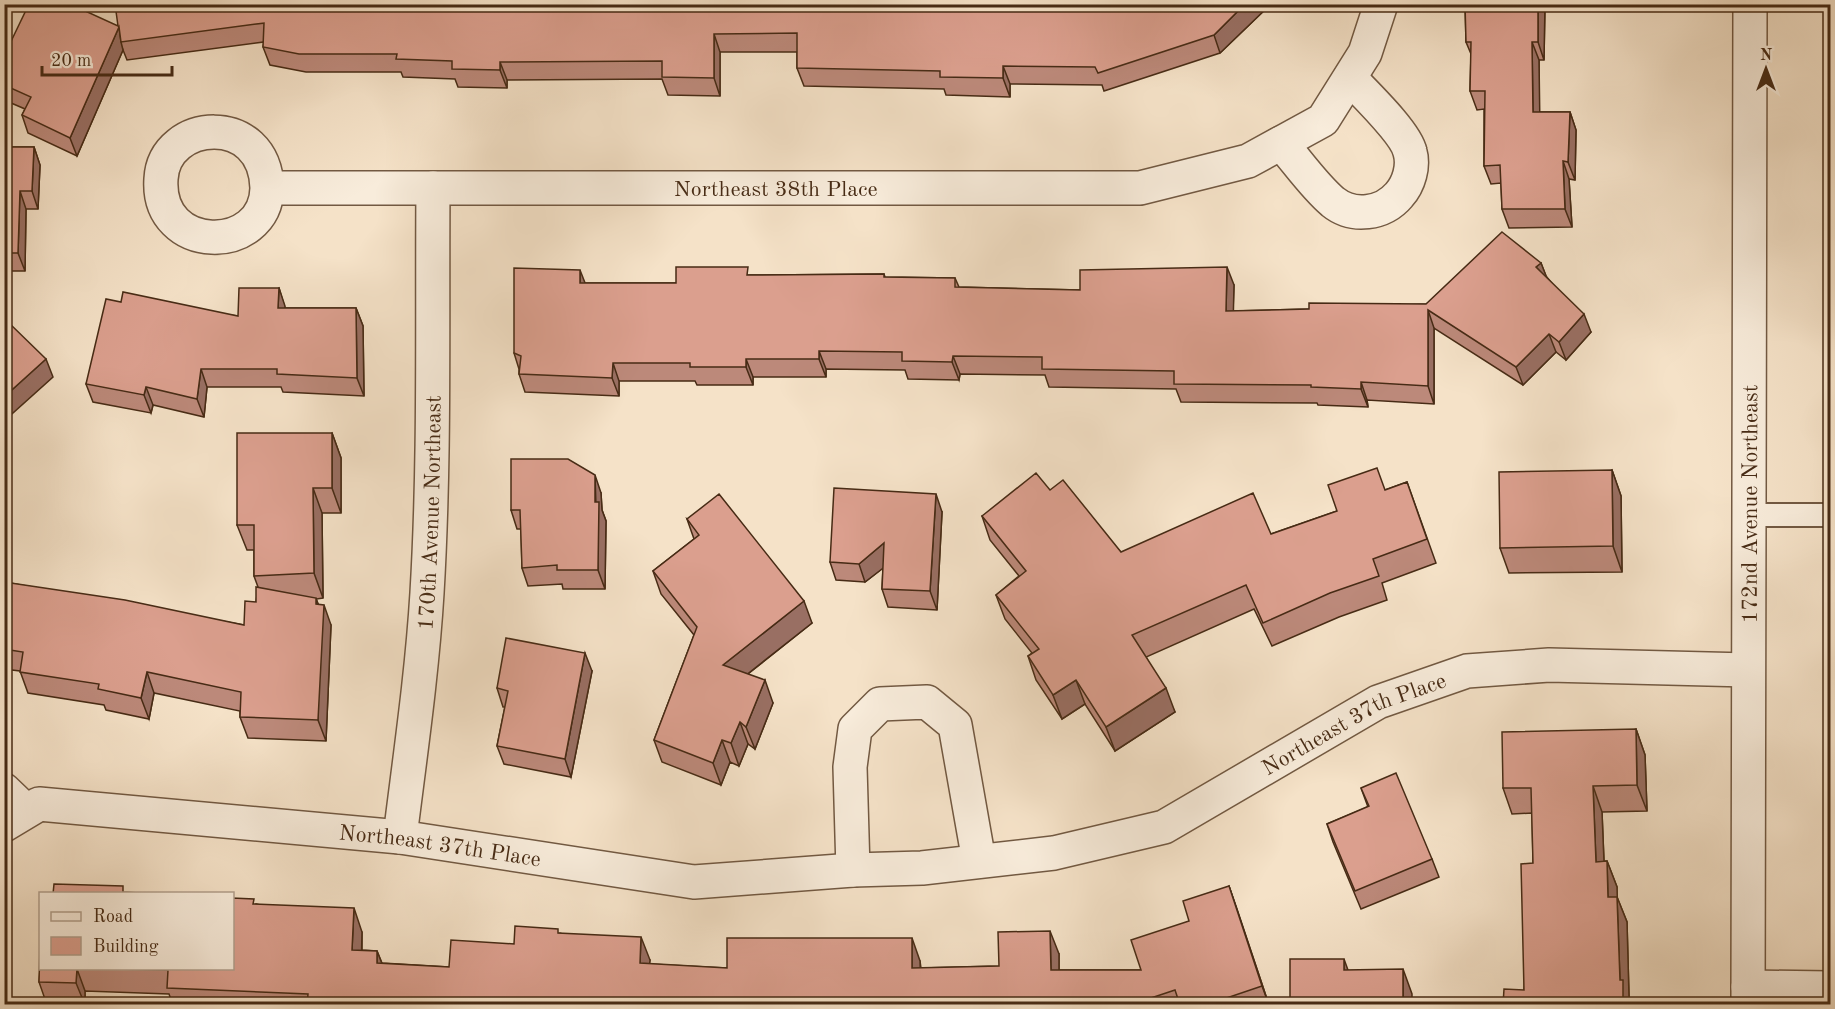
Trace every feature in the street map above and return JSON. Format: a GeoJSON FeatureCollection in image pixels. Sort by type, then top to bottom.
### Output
{"type":"FeatureCollection","features":[{"type":"Feature","properties":{"kind":"street"},"geometry":{"type":"LineString","coordinates":[[1281,143],[1334,202],[1347,209],[1362,212],[1378,209],[1392,203],[1397,198],[1408,180],[1411,166],[1410,152],[1404,138],[1350,78],[1365,53],[1381,4]]}},
{"type":"Feature","properties":{"kind":"street","name":"172nd Avenue Northeast"},"geometry":{"type":"LineString","coordinates":[[1748,996],[1750,4]]}},
{"type":"Feature","properties":{"kind":"street","name":"Northeast 38th Place"},"geometry":{"type":"LineString","coordinates":[[267,188],[1140,188],[1248,161],[1323,120],[1350,78]]}},
{"type":"Feature","properties":{"kind":"street","name":"170th Avenue Northeast"},"geometry":{"type":"LineString","coordinates":[[400,837],[427,595],[432,478],[433,188]]}},
{"type":"Feature","properties":{"kind":"street","name":"Northeast 37th Place"},"geometry":{"type":"LineString","coordinates":[[12,809],[39,804],[400,837],[693,882],[853,870],[922,868],[1054,853],[1164,827],[1378,702],[1467,671],[1549,665],[1748,670]]}},
{"type":"Feature","properties":{"kind":"street"},"geometry":{"type":"LineString","coordinates":[[853,870],[850,767],[855,729],[880,704],[927,702],[955,725],[979,861]]}},
{"type":"Feature","properties":{"kind":"street"},"geometry":{"type":"LineString","coordinates":[[1748,996],[1830,988]]}},
{"type":"Feature","properties":{"kind":"lane"},"geometry":{"type":"LineString","coordinates":[[1748,515],[1830,515]]}},
{"type":"Feature","properties":{"kind":"building"},"geometry":{"type":"Polygon","coordinates":[[[29,4],[70,4],[118,26],[115,4],[1245,4],[1214,35],[1098,73],[1095,67],[1003,66],[1003,78],[940,77],[940,71],[797,68],[797,33],[714,34],[714,78],[662,77],[662,61],[500,62],[500,70],[452,69],[452,61],[396,59],[397,54],[299,54],[263,47],[264,23],[121,42],[119,27],[70,138],[22,115],[31,97],[4,85],[4,56],[29,4]]]}},
{"type":"Feature","properties":{"kind":"building"},"geometry":{"type":"Polygon","coordinates":[[[1465,4],[1538,4],[1538,42],[1532,42],[1533,112],[1570,112],[1568,162],[1563,161],[1565,209],[1502,209],[1500,165],[1484,166],[1485,91],[1470,91],[1471,42],[1466,42],[1465,4]]]}},
{"type":"Feature","properties":{"kind":"building"},"geometry":{"type":"Polygon","coordinates":[[[4,147],[34,147],[32,191],[20,191],[18,253],[4,253],[4,147]]]}},
{"type":"Feature","properties":{"kind":"building"},"geometry":{"type":"Polygon","coordinates":[[[1502,232],[1541,263],[1536,267],[1584,314],[1559,342],[1549,334],[1516,367],[1428,310],[1428,386],[1361,382],[1361,389],[1311,387],[1311,385],[1174,384],[1174,371],[1042,369],[1042,357],[953,356],[952,362],[902,361],[902,352],[819,351],[819,359],[746,359],[746,367],[690,367],[690,363],[613,363],[612,378],[519,374],[521,356],[514,353],[514,268],[580,270],[580,283],[676,283],[676,267],[748,267],[747,275],[884,274],[884,277],[955,278],[955,287],[1080,290],[1080,270],[1227,267],[1226,311],[1309,309],[1309,303],[1426,304],[1502,232]]]}},
{"type":"Feature","properties":{"kind":"building"},"geometry":{"type":"Polygon","coordinates":[[[239,288],[279,288],[278,308],[356,308],[357,378],[277,374],[277,369],[201,369],[197,399],[146,387],[144,395],[86,384],[106,299],[121,302],[123,292],[238,316],[239,288]]]}},
{"type":"Feature","properties":{"kind":"building"},"geometry":{"type":"Polygon","coordinates":[[[8,322],[46,359],[4,397],[4,326],[8,322]]]}},
{"type":"Feature","properties":{"kind":"building"},"geometry":{"type":"Polygon","coordinates":[[[237,433],[332,433],[332,488],[313,488],[314,573],[254,576],[254,525],[237,525],[237,433]]]}},
{"type":"Feature","properties":{"kind":"building"},"geometry":{"type":"Polygon","coordinates":[[[511,459],[568,459],[595,475],[595,502],[599,502],[598,570],[557,570],[557,565],[522,568],[520,510],[511,510],[511,459]]]}},
{"type":"Feature","properties":{"kind":"building"},"geometry":{"type":"Polygon","coordinates":[[[1377,468],[1385,490],[1407,482],[1427,539],[1373,559],[1379,576],[1330,593],[1263,623],[1246,585],[1132,635],[1166,688],[1106,727],[1076,680],[1053,695],[1028,656],[1039,649],[996,595],[1026,571],[982,516],[1036,473],[1050,490],[1063,480],[1121,552],[1253,493],[1271,534],[1337,511],[1328,485],[1377,468]]]}},
{"type":"Feature","properties":{"kind":"building"},"geometry":{"type":"Polygon","coordinates":[[[1612,470],[1613,546],[1500,548],[1499,472],[1612,470]]]}},
{"type":"Feature","properties":{"kind":"building"},"geometry":{"type":"Polygon","coordinates":[[[834,488],[936,494],[930,591],[882,589],[884,543],[859,564],[830,562],[834,488]]]}},
{"type":"Feature","properties":{"kind":"building"},"geometry":{"type":"Polygon","coordinates":[[[719,494],[804,601],[723,665],[765,680],[746,727],[740,722],[731,743],[722,740],[713,763],[654,740],[697,627],[653,571],[699,535],[687,519],[719,494]]]}},
{"type":"Feature","properties":{"kind":"building"},"geometry":{"type":"Polygon","coordinates":[[[4,582],[125,600],[244,625],[245,601],[256,602],[256,587],[316,598],[316,604],[324,605],[318,720],[240,717],[241,692],[147,672],[141,698],[98,689],[99,684],[20,672],[23,652],[4,649],[4,582]]]}},
{"type":"Feature","properties":{"kind":"building"},"geometry":{"type":"Polygon","coordinates":[[[506,638],[585,653],[565,759],[497,746],[508,691],[497,688],[506,638]]]}},
{"type":"Feature","properties":{"kind":"building"},"geometry":{"type":"Polygon","coordinates":[[[1636,729],[1637,785],[1593,786],[1596,862],[1607,861],[1608,897],[1617,897],[1623,1005],[1503,1005],[1504,989],[1524,990],[1521,864],[1533,863],[1531,788],[1503,788],[1502,732],[1636,729]]]}},
{"type":"Feature","properties":{"kind":"building"},"geometry":{"type":"Polygon","coordinates":[[[1396,773],[1432,859],[1355,891],[1327,824],[1369,806],[1361,788],[1396,773]]]}},
{"type":"Feature","properties":{"kind":"building"},"geometry":{"type":"Polygon","coordinates":[[[54,884],[123,886],[123,892],[53,892],[54,884]]]}},
{"type":"Feature","properties":{"kind":"building"},"geometry":{"type":"Polygon","coordinates":[[[1229,886],[1262,986],[1206,1005],[1180,1005],[1175,990],[1130,1005],[307,1005],[308,994],[167,988],[168,970],[234,970],[234,898],[254,899],[253,904],[354,908],[352,950],[377,951],[377,963],[449,967],[451,940],[514,944],[515,926],[558,929],[558,933],[641,937],[640,963],[727,968],[727,938],[912,938],[912,968],[999,966],[998,932],[1050,931],[1051,970],[1141,970],[1131,940],[1189,921],[1183,901],[1229,886]]]}},
{"type":"Feature","properties":{"kind":"building"},"geometry":{"type":"Polygon","coordinates":[[[1290,959],[1344,959],[1344,970],[1403,969],[1403,1005],[1290,1005],[1290,959]]]}},
{"type":"Feature","properties":{"kind":"building"},"geometry":{"type":"Polygon","coordinates":[[[39,970],[77,970],[76,983],[39,982],[39,970]]]}}]}
